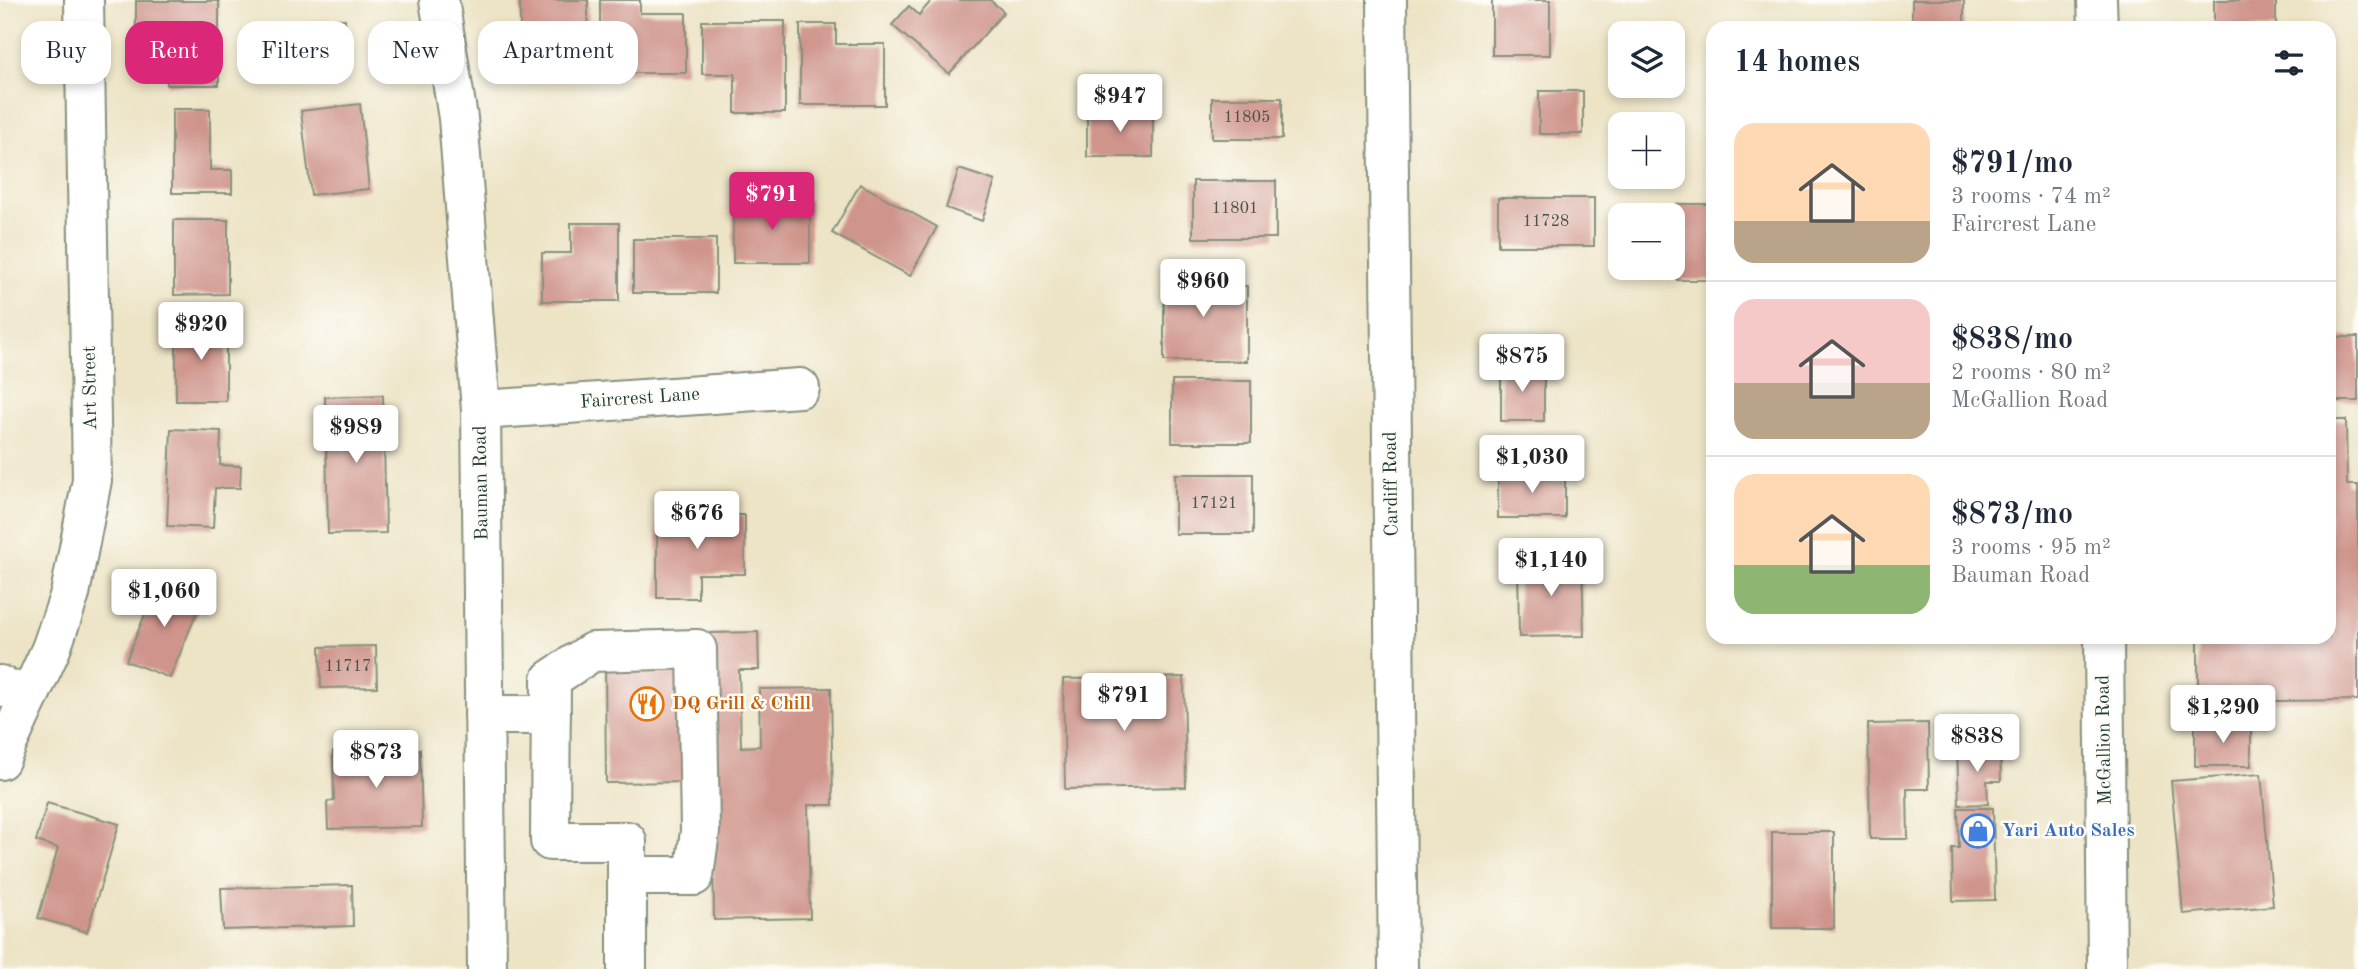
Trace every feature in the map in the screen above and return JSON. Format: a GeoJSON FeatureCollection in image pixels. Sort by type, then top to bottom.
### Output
{"type":"FeatureCollection","features":[{"type":"Feature","properties":{"kind":"street","name":"Art Street"},"geometry":{"type":"LineString","coordinates":[[0,760],[15,691],[51,649],[70,594],[92,480],[84,0]]}},
{"type":"Feature","properties":{"kind":"street","name":"Bauman Road"},"geometry":{"type":"LineString","coordinates":[[439,0],[458,118],[481,410],[487,969]]}},
{"type":"Feature","properties":{"kind":"street","name":"Cardiff Road"},"geometry":{"type":"LineString","coordinates":[[1387,0],[1398,969]]}},
{"type":"Feature","properties":{"kind":"street"},"geometry":{"type":"LineString","coordinates":[[2097,0],[2098,21]]}},
{"type":"Feature","properties":{"kind":"street","name":"Faircrest Lane"},"geometry":{"type":"LineString","coordinates":[[481,410],[800,388]]}},
{"type":"Feature","properties":{"kind":"street","name":"McGallion Road"},"geometry":{"type":"LineString","coordinates":[[2104,644],[2106,969]]}},
{"type":"Feature","properties":{"kind":"street"},"geometry":{"type":"LineString","coordinates":[[627,876],[694,876],[700,831],[697,649],[592,652],[551,679],[550,841],[627,841],[627,876],[627,969]]}},
{"type":"Feature","properties":{"kind":"street"},"geometry":{"type":"LineString","coordinates":[[484,716],[551,716]]}},
{"type":"Feature","properties":{"kind":"building"},"geometry":{"type":"Polygon","coordinates":[[[520,0],[588,0],[588,21],[520,21],[520,0]]]}},
{"type":"Feature","properties":{"kind":"building"},"geometry":{"type":"Polygon","coordinates":[[[600,0],[640,0],[640,13],[686,13],[686,73],[638,73],[638,21],[600,21],[600,0]]]}},
{"type":"Feature","properties":{"kind":"building"},"geometry":{"type":"Polygon","coordinates":[[[932,0],[990,0],[1004,12],[949,74],[892,25],[909,6],[919,15],[932,0]]]}},
{"type":"Feature","properties":{"kind":"building"},"geometry":{"type":"Polygon","coordinates":[[[1492,0],[1550,0],[1550,55],[1492,55],[1492,0]]]}},
{"type":"Feature","properties":{"kind":"building"},"geometry":{"type":"Polygon","coordinates":[[[1912,0],[1964,0],[1964,21],[1912,21],[1912,0]]]}},
{"type":"Feature","properties":{"kind":"building"},"geometry":{"type":"Polygon","coordinates":[[[2214,0],[2276,0],[2276,21],[2214,21],[2214,0]]]}},
{"type":"Feature","properties":{"kind":"building"},"geometry":{"type":"Polygon","coordinates":[[[136,1],[219,1],[219,21],[136,21],[136,1]]]}},
{"type":"Feature","properties":{"kind":"building"},"geometry":{"type":"Polygon","coordinates":[[[702,21],[785,21],[785,113],[735,113],[735,74],[702,74],[702,21]]]}},
{"type":"Feature","properties":{"kind":"building"},"geometry":{"type":"Polygon","coordinates":[[[800,24],[836,24],[836,44],[885,44],[885,105],[800,105],[800,24]]]}},
{"type":"Feature","properties":{"kind":"building"},"geometry":{"type":"Polygon","coordinates":[[[167,84],[219,84],[219,85],[167,84]]]}},
{"type":"Feature","properties":{"kind":"building"},"geometry":{"type":"Polygon","coordinates":[[[1539,91],[1583,91],[1583,134],[1539,134],[1539,91]]]}},
{"type":"Feature","properties":{"kind":"building"},"geometry":{"type":"Polygon","coordinates":[[[1212,98],[1282,98],[1282,139],[1212,139],[1212,98]]]}},
{"type":"Feature","properties":{"kind":"building"},"geometry":{"type":"Polygon","coordinates":[[[360,104],[369,189],[311,195],[301,111],[360,104]]]}},
{"type":"Feature","properties":{"kind":"building"},"geometry":{"type":"Polygon","coordinates":[[[172,109],[210,109],[210,170],[232,170],[232,193],[172,193],[172,109]]]}},
{"type":"Feature","properties":{"kind":"building"},"geometry":{"type":"Polygon","coordinates":[[[1087,110],[1153,110],[1153,157],[1087,157],[1087,110]]]}},
{"type":"Feature","properties":{"kind":"building"},"geometry":{"type":"Polygon","coordinates":[[[959,169],[995,181],[982,221],[946,208],[959,169]]]}},
{"type":"Feature","properties":{"kind":"building"},"geometry":{"type":"Polygon","coordinates":[[[1193,181],[1276,181],[1276,238],[1193,238],[1193,181]]]}},
{"type":"Feature","properties":{"kind":"building"},"geometry":{"type":"Polygon","coordinates":[[[860,184],[937,227],[910,276],[832,233],[860,184]]]}},
{"type":"Feature","properties":{"kind":"building"},"geometry":{"type":"Polygon","coordinates":[[[1498,198],[1594,198],[1594,246],[1498,246],[1498,198]]]}},
{"type":"Feature","properties":{"kind":"building"},"geometry":{"type":"Polygon","coordinates":[[[733,200],[810,200],[810,263],[733,263],[733,200]]]}},
{"type":"Feature","properties":{"kind":"building"},"geometry":{"type":"Polygon","coordinates":[[[1685,204],[1706,204],[1706,280],[1685,280],[1685,204]]]}},
{"type":"Feature","properties":{"kind":"building"},"geometry":{"type":"Polygon","coordinates":[[[174,220],[228,220],[228,294],[174,295],[174,220]]]}},
{"type":"Feature","properties":{"kind":"building"},"geometry":{"type":"Polygon","coordinates":[[[571,223],[619,223],[619,301],[542,301],[542,253],[571,253],[571,223]]]}},
{"type":"Feature","properties":{"kind":"building"},"geometry":{"type":"Polygon","coordinates":[[[633,239],[716,239],[716,293],[633,293],[633,239]]]}},
{"type":"Feature","properties":{"kind":"building"},"geometry":{"type":"Polygon","coordinates":[[[1164,268],[1198,268],[1198,286],[1247,286],[1247,361],[1164,361],[1164,268]]]}},
{"type":"Feature","properties":{"kind":"building"},"geometry":{"type":"Polygon","coordinates":[[[176,323],[226,323],[226,401],[176,401],[176,323]]]}},
{"type":"Feature","properties":{"kind":"building"},"geometry":{"type":"Polygon","coordinates":[[[2336,337],[2358,337],[2358,401],[2336,401],[2336,337]]]}},
{"type":"Feature","properties":{"kind":"building"},"geometry":{"type":"Polygon","coordinates":[[[1501,367],[1544,367],[1544,421],[1501,421],[1501,367]]]}},
{"type":"Feature","properties":{"kind":"building"},"geometry":{"type":"Polygon","coordinates":[[[1172,381],[1251,381],[1251,443],[1172,443],[1172,381]]]}},
{"type":"Feature","properties":{"kind":"building"},"geometry":{"type":"Polygon","coordinates":[[[383,395],[386,533],[328,534],[325,397],[383,395]]]}},
{"type":"Feature","properties":{"kind":"building"},"geometry":{"type":"Polygon","coordinates":[[[2336,420],[2346,420],[2347,485],[2358,485],[2358,700],[2198,702],[2198,644],[2336,644],[2336,420]]]}},
{"type":"Feature","properties":{"kind":"building"},"geometry":{"type":"Polygon","coordinates":[[[171,429],[221,431],[220,465],[241,466],[240,488],[215,488],[213,528],[167,526],[171,429]]]}},
{"type":"Feature","properties":{"kind":"building"},"geometry":{"type":"Polygon","coordinates":[[[1498,472],[1565,472],[1565,518],[1498,518],[1498,472]]]}},
{"type":"Feature","properties":{"kind":"building"},"geometry":{"type":"Polygon","coordinates":[[[1175,474],[1253,474],[1253,534],[1175,534],[1175,474]]]}},
{"type":"Feature","properties":{"kind":"building"},"geometry":{"type":"Polygon","coordinates":[[[657,515],[745,515],[745,574],[698,574],[698,598],[657,598],[657,515]]]}},
{"type":"Feature","properties":{"kind":"building"},"geometry":{"type":"Polygon","coordinates":[[[1582,559],[1584,636],[1519,637],[1518,560],[1582,559]]]}},
{"type":"Feature","properties":{"kind":"building"},"geometry":{"type":"Polygon","coordinates":[[[159,580],[203,597],[170,678],[126,661],[159,580]]]}},
{"type":"Feature","properties":{"kind":"building"},"geometry":{"type":"Polygon","coordinates":[[[758,632],[759,670],[739,670],[741,747],[760,746],[759,689],[831,688],[833,805],[808,805],[810,918],[714,920],[710,633],[758,632]]]}},
{"type":"Feature","properties":{"kind":"building"},"geometry":{"type":"Polygon","coordinates":[[[376,646],[377,687],[321,688],[320,647],[376,646]]]}},
{"type":"Feature","properties":{"kind":"building","name":"DQ Grill & Chill"},"geometry":{"type":"Polygon","coordinates":[[[688,663],[688,782],[606,783],[605,664],[688,663]]]}},
{"type":"Feature","properties":{"kind":"building"},"geometry":{"type":"Polygon","coordinates":[[[1184,677],[1186,787],[1065,789],[1063,679],[1184,677]]]}},
{"type":"Feature","properties":{"kind":"building"},"geometry":{"type":"Polygon","coordinates":[[[1928,723],[1929,789],[1907,789],[1908,839],[1870,839],[1868,724],[1928,723]]]}},
{"type":"Feature","properties":{"kind":"building"},"geometry":{"type":"Polygon","coordinates":[[[2195,724],[2251,724],[2251,766],[2195,766],[2195,724]]]}},
{"type":"Feature","properties":{"kind":"building"},"geometry":{"type":"Polygon","coordinates":[[[2000,747],[2001,781],[1987,781],[1988,804],[1959,805],[1957,749],[2000,747]]]}},
{"type":"Feature","properties":{"kind":"building"},"geometry":{"type":"Polygon","coordinates":[[[420,749],[422,827],[328,829],[327,802],[334,801],[333,751],[420,749]]]}},
{"type":"Feature","properties":{"kind":"building"},"geometry":{"type":"Polygon","coordinates":[[[2261,774],[2273,906],[2183,914],[2171,781],[2261,774]]]}},
{"type":"Feature","properties":{"kind":"building"},"geometry":{"type":"Polygon","coordinates":[[[47,803],[119,824],[87,932],[38,918],[58,848],[36,841],[47,803]]]}},
{"type":"Feature","properties":{"kind":"building"},"geometry":{"type":"Polygon","coordinates":[[[1958,808],[1993,808],[1995,900],[1953,901],[1952,848],[1959,848],[1958,808]]]}},
{"type":"Feature","properties":{"kind":"building"},"geometry":{"type":"Polygon","coordinates":[[[1772,832],[1834,832],[1834,928],[1772,928],[1772,832]]]}},
{"type":"Feature","properties":{"kind":"building"},"geometry":{"type":"Polygon","coordinates":[[[352,885],[353,926],[223,930],[221,888],[352,885]]]}},
{"type":"Feature","properties":{"kind":"place","name":"DQ Grill & Chill"},"geometry":{"type":"Point","coordinates":[647,704]}},
{"type":"Feature","properties":{"kind":"place","name":"Yari Auto Sales"},"geometry":{"type":"Point","coordinates":[1978,831]}}]}
